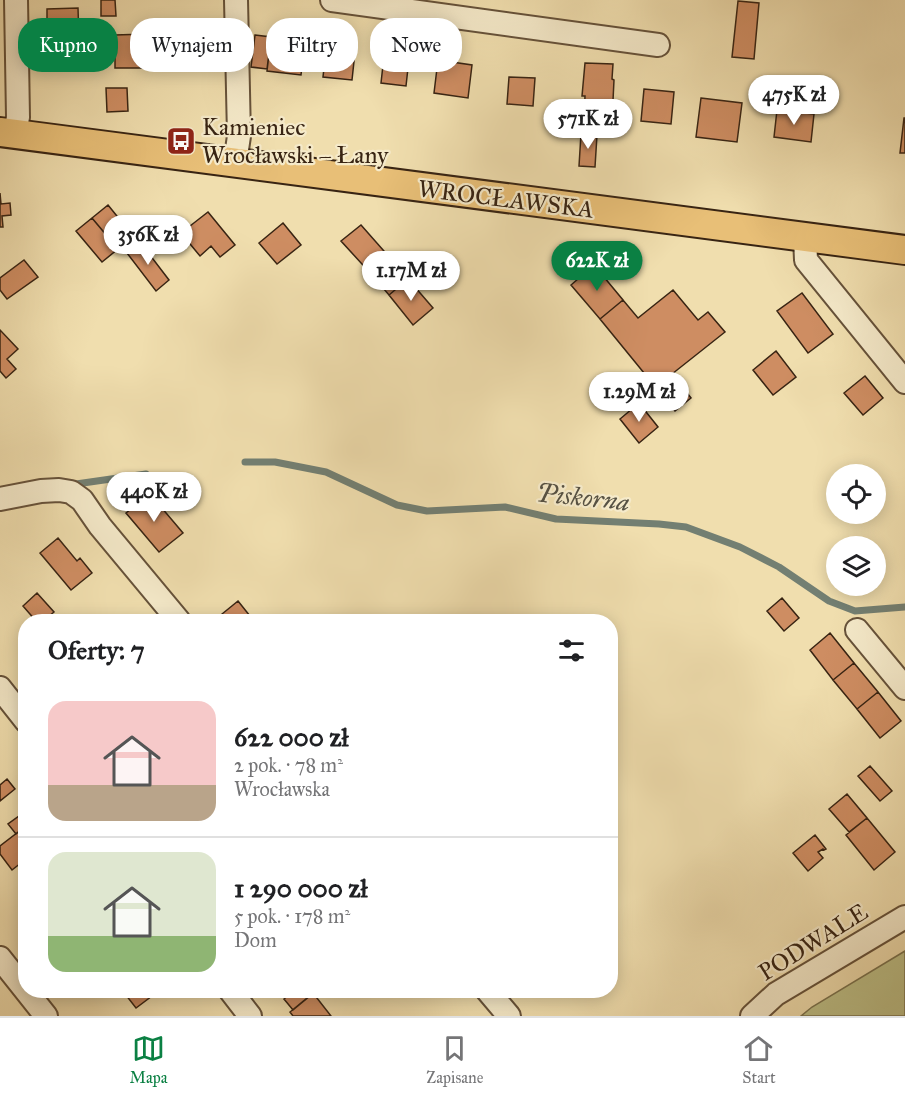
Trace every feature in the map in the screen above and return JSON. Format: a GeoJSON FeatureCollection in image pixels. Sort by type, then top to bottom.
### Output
{"type":"FeatureCollection","features":[{"type":"Feature","properties":{"kind":"main road","name":"WROCŁAWSKA"},"geometry":{"type":"LineString","coordinates":[[8,133],[905,250]]}},
{"type":"Feature","properties":{"kind":"street"},"geometry":{"type":"LineString","coordinates":[[8,133],[18,117],[16,0]]}},
{"type":"Feature","properties":{"kind":"street"},"geometry":{"type":"LineString","coordinates":[[235,164],[239,136],[236,0]]}},
{"type":"Feature","properties":{"kind":"street"},"geometry":{"type":"LineString","coordinates":[[332,0],[658,45]]}},
{"type":"Feature","properties":{"kind":"street"},"geometry":{"type":"LineString","coordinates":[[805,237],[806,260],[905,382]]}},
{"type":"Feature","properties":{"kind":"street"},"geometry":{"type":"LineString","coordinates":[[0,499],[41,491],[71,492],[82,500],[100,526],[173,614]]}},
{"type":"Feature","properties":{"kind":"street"},"geometry":{"type":"LineString","coordinates":[[857,630],[905,688]]}},
{"type":"Feature","properties":{"kind":"street"},"geometry":{"type":"LineString","coordinates":[[0,688],[18,711]]}},
{"type":"Feature","properties":{"kind":"street","name":"PODWALE"},"geometry":{"type":"LineString","coordinates":[[752,1016],[776,994],[905,917]]}},
{"type":"Feature","properties":{"kind":"street"},"geometry":{"type":"LineString","coordinates":[[0,958],[18,981]]}},
{"type":"Feature","properties":{"kind":"street"},"geometry":{"type":"LineString","coordinates":[[32,998],[46,1016]]}},
{"type":"Feature","properties":{"kind":"street"},"geometry":{"type":"LineString","coordinates":[[237,998],[250,1016]]}},
{"type":"Feature","properties":{"kind":"street"},"geometry":{"type":"LineString","coordinates":[[494,998],[509,1016]]}},
{"type":"Feature","properties":{"kind":"green space"},"geometry":{"type":"Polygon","coordinates":[[[905,951],[905,1016],[801,1016],[812,1007],[905,951]]]}},
{"type":"Feature","properties":{"kind":"building"},"geometry":{"type":"Polygon","coordinates":[[[101,0],[115,0],[116,16],[101,16],[101,0]]]}},
{"type":"Feature","properties":{"kind":"building"},"geometry":{"type":"Polygon","coordinates":[[[738,1],[759,3],[754,59],[732,57],[738,1]]]}},
{"type":"Feature","properties":{"kind":"building"},"geometry":{"type":"Polygon","coordinates":[[[78,8],[78,18],[47,18],[47,9],[78,8]]]}},
{"type":"Feature","properties":{"kind":"building"},"geometry":{"type":"Polygon","coordinates":[[[118,35],[130,35],[130,68],[118,68],[118,35]]]}},
{"type":"Feature","properties":{"kind":"building"},"geometry":{"type":"Polygon","coordinates":[[[255,35],[266,36],[266,69],[254,67],[255,35]]]}},
{"type":"Feature","properties":{"kind":"building"},"geometry":{"type":"Polygon","coordinates":[[[585,63],[613,64],[612,121],[584,120],[585,96],[582,96],[585,63]]]}},
{"type":"Feature","properties":{"kind":"building"},"geometry":{"type":"Polygon","coordinates":[[[462,64],[472,65],[468,98],[434,93],[437,72],[462,72],[462,64]]]}},
{"type":"Feature","properties":{"kind":"building"},"geometry":{"type":"Polygon","coordinates":[[[276,72],[301,72],[301,75],[276,72]]]}},
{"type":"Feature","properties":{"kind":"building"},"geometry":{"type":"Polygon","coordinates":[[[324,72],[353,72],[352,80],[323,77],[324,72]]]}},
{"type":"Feature","properties":{"kind":"building"},"geometry":{"type":"Polygon","coordinates":[[[382,72],[408,72],[406,86],[381,83],[382,72]]]}},
{"type":"Feature","properties":{"kind":"building"},"geometry":{"type":"Polygon","coordinates":[[[509,77],[535,78],[533,106],[507,104],[509,77]]]}},
{"type":"Feature","properties":{"kind":"building"},"geometry":{"type":"Polygon","coordinates":[[[106,88],[127,88],[128,111],[107,112],[106,88]]]}},
{"type":"Feature","properties":{"kind":"building"},"geometry":{"type":"Polygon","coordinates":[[[644,89],[674,92],[671,124],[641,121],[644,89]]]}},
{"type":"Feature","properties":{"kind":"building"},"geometry":{"type":"Polygon","coordinates":[[[701,98],[742,103],[737,142],[696,137],[701,98]]]}},
{"type":"Feature","properties":{"kind":"building"},"geometry":{"type":"Polygon","coordinates":[[[777,110],[814,114],[811,142],[774,137],[777,110]]]}},
{"type":"Feature","properties":{"kind":"building"},"geometry":{"type":"Polygon","coordinates":[[[904,118],[905,153],[900,153],[904,118]]]}},
{"type":"Feature","properties":{"kind":"building"},"geometry":{"type":"Polygon","coordinates":[[[581,134],[597,135],[595,167],[579,166],[581,134]]]}},
{"type":"Feature","properties":{"kind":"building"},"geometry":{"type":"Polygon","coordinates":[[[0,193],[1,204],[10,203],[11,215],[2,216],[3,227],[0,227],[0,193]]]}},
{"type":"Feature","properties":{"kind":"building"},"geometry":{"type":"Polygon","coordinates":[[[108,205],[133,236],[118,249],[92,218],[108,205]]]}},
{"type":"Feature","properties":{"kind":"building"},"geometry":{"type":"Polygon","coordinates":[[[208,212],[235,245],[220,257],[211,246],[200,256],[181,233],[208,212]]]}},
{"type":"Feature","properties":{"kind":"building"},"geometry":{"type":"Polygon","coordinates":[[[92,218],[118,249],[102,262],[76,231],[92,218]]]}},
{"type":"Feature","properties":{"kind":"building"},"geometry":{"type":"Polygon","coordinates":[[[283,223],[301,245],[277,264],[259,243],[283,223]]]}},
{"type":"Feature","properties":{"kind":"building"},"geometry":{"type":"Polygon","coordinates":[[[361,225],[391,259],[372,275],[341,241],[361,225]]]}},
{"type":"Feature","properties":{"kind":"building"},"geometry":{"type":"Polygon","coordinates":[[[140,242],[169,280],[156,291],[127,253],[140,242]]]}},
{"type":"Feature","properties":{"kind":"building"},"geometry":{"type":"Polygon","coordinates":[[[391,259],[408,279],[389,295],[372,275],[391,259]]]}},
{"type":"Feature","properties":{"kind":"building"},"geometry":{"type":"Polygon","coordinates":[[[24,260],[38,277],[7,299],[0,290],[0,278],[24,260]]]}},
{"type":"Feature","properties":{"kind":"building"},"geometry":{"type":"Polygon","coordinates":[[[594,265],[623,300],[600,319],[571,285],[594,265]]]}},
{"type":"Feature","properties":{"kind":"building"},"geometry":{"type":"Polygon","coordinates":[[[408,279],[433,308],[413,325],[389,295],[408,279]]]}},
{"type":"Feature","properties":{"kind":"building"},"geometry":{"type":"Polygon","coordinates":[[[673,290],[698,320],[708,312],[725,332],[672,374],[691,398],[675,411],[600,319],[623,300],[638,318],[673,290]]]}},
{"type":"Feature","properties":{"kind":"building"},"geometry":{"type":"Polygon","coordinates":[[[802,293],[833,334],[808,353],[777,311],[802,293]]]}},
{"type":"Feature","properties":{"kind":"building"},"geometry":{"type":"Polygon","coordinates":[[[0,330],[18,349],[7,359],[16,369],[6,378],[0,371],[0,330]]]}},
{"type":"Feature","properties":{"kind":"building"},"geometry":{"type":"Polygon","coordinates":[[[776,351],[796,377],[773,395],[753,370],[776,351]]]}},
{"type":"Feature","properties":{"kind":"building"},"geometry":{"type":"Polygon","coordinates":[[[865,376],[883,398],[863,415],[844,393],[865,376]]]}},
{"type":"Feature","properties":{"kind":"building"},"geometry":{"type":"Polygon","coordinates":[[[639,403],[658,427],[639,443],[620,419],[639,403]]]}},
{"type":"Feature","properties":{"kind":"building"},"geometry":{"type":"Polygon","coordinates":[[[150,494],[183,533],[159,552],[126,513],[150,494]]]}},
{"type":"Feature","properties":{"kind":"building"},"geometry":{"type":"Polygon","coordinates":[[[58,538],[77,561],[80,558],[92,573],[71,590],[40,553],[58,538]]]}},
{"type":"Feature","properties":{"kind":"building"},"geometry":{"type":"Polygon","coordinates":[[[37,593],[54,612],[30,614],[23,606],[37,593]]]}},
{"type":"Feature","properties":{"kind":"building"},"geometry":{"type":"Polygon","coordinates":[[[782,598],[799,618],[784,631],[767,611],[782,598]]]}},
{"type":"Feature","properties":{"kind":"building"},"geometry":{"type":"Polygon","coordinates":[[[238,601],[248,614],[222,614],[238,601]]]}},
{"type":"Feature","properties":{"kind":"building"},"geometry":{"type":"Polygon","coordinates":[[[830,633],[854,663],[833,680],[810,650],[830,633]]]}},
{"type":"Feature","properties":{"kind":"building"},"geometry":{"type":"Polygon","coordinates":[[[854,663],[878,692],[857,709],[833,680],[854,663]]]}},
{"type":"Feature","properties":{"kind":"building"},"geometry":{"type":"Polygon","coordinates":[[[878,692],[901,721],[880,738],[857,709],[878,692]]]}},
{"type":"Feature","properties":{"kind":"building"},"geometry":{"type":"Polygon","coordinates":[[[870,766],[892,791],[880,801],[858,776],[870,766]]]}},
{"type":"Feature","properties":{"kind":"building"},"geometry":{"type":"Polygon","coordinates":[[[7,779],[15,789],[0,801],[0,785],[7,779]]]}},
{"type":"Feature","properties":{"kind":"building"},"geometry":{"type":"Polygon","coordinates":[[[847,794],[867,818],[849,832],[829,809],[847,794]]]}},
{"type":"Feature","properties":{"kind":"building"},"geometry":{"type":"Polygon","coordinates":[[[18,817],[18,832],[16,834],[8,824],[18,817]]]}},
{"type":"Feature","properties":{"kind":"building"},"geometry":{"type":"Polygon","coordinates":[[[867,818],[895,852],[874,870],[846,835],[867,818]]]}},
{"type":"Feature","properties":{"kind":"building"},"geometry":{"type":"Polygon","coordinates":[[[18,832],[18,865],[12,870],[0,854],[0,846],[18,832]]]}},
{"type":"Feature","properties":{"kind":"building"},"geometry":{"type":"Polygon","coordinates":[[[815,835],[826,849],[818,852],[823,858],[808,871],[793,853],[815,835]]]}},
{"type":"Feature","properties":{"kind":"building"},"geometry":{"type":"Polygon","coordinates":[[[128,998],[149,998],[136,1008],[128,998]]]}},
{"type":"Feature","properties":{"kind":"building"},"geometry":{"type":"Polygon","coordinates":[[[285,998],[308,998],[293,1010],[285,998]]]}},
{"type":"Feature","properties":{"kind":"building"},"geometry":{"type":"Polygon","coordinates":[[[307,998],[317,998],[331,1016],[293,1016],[290,1012],[307,998]]]}},
{"type":"Feature","properties":{"kind":"waterway","name":"Piskorna"},"geometry":{"type":"LineString","coordinates":[[245,462],[275,462],[326,472],[397,505],[427,511],[505,507],[556,519],[686,527],[740,547],[779,567],[829,601],[855,611],[905,607]]}},
{"type":"Feature","properties":{"kind":"waterway","name":"Piskorna"},"geometry":{"type":"LineString","coordinates":[[76,484],[146,474]]}},
{"type":"Feature","properties":{"kind":"place","name":"Kamieniec Wrocławski – Łany"},"geometry":{"type":"Point","coordinates":[181,141]}}]}
